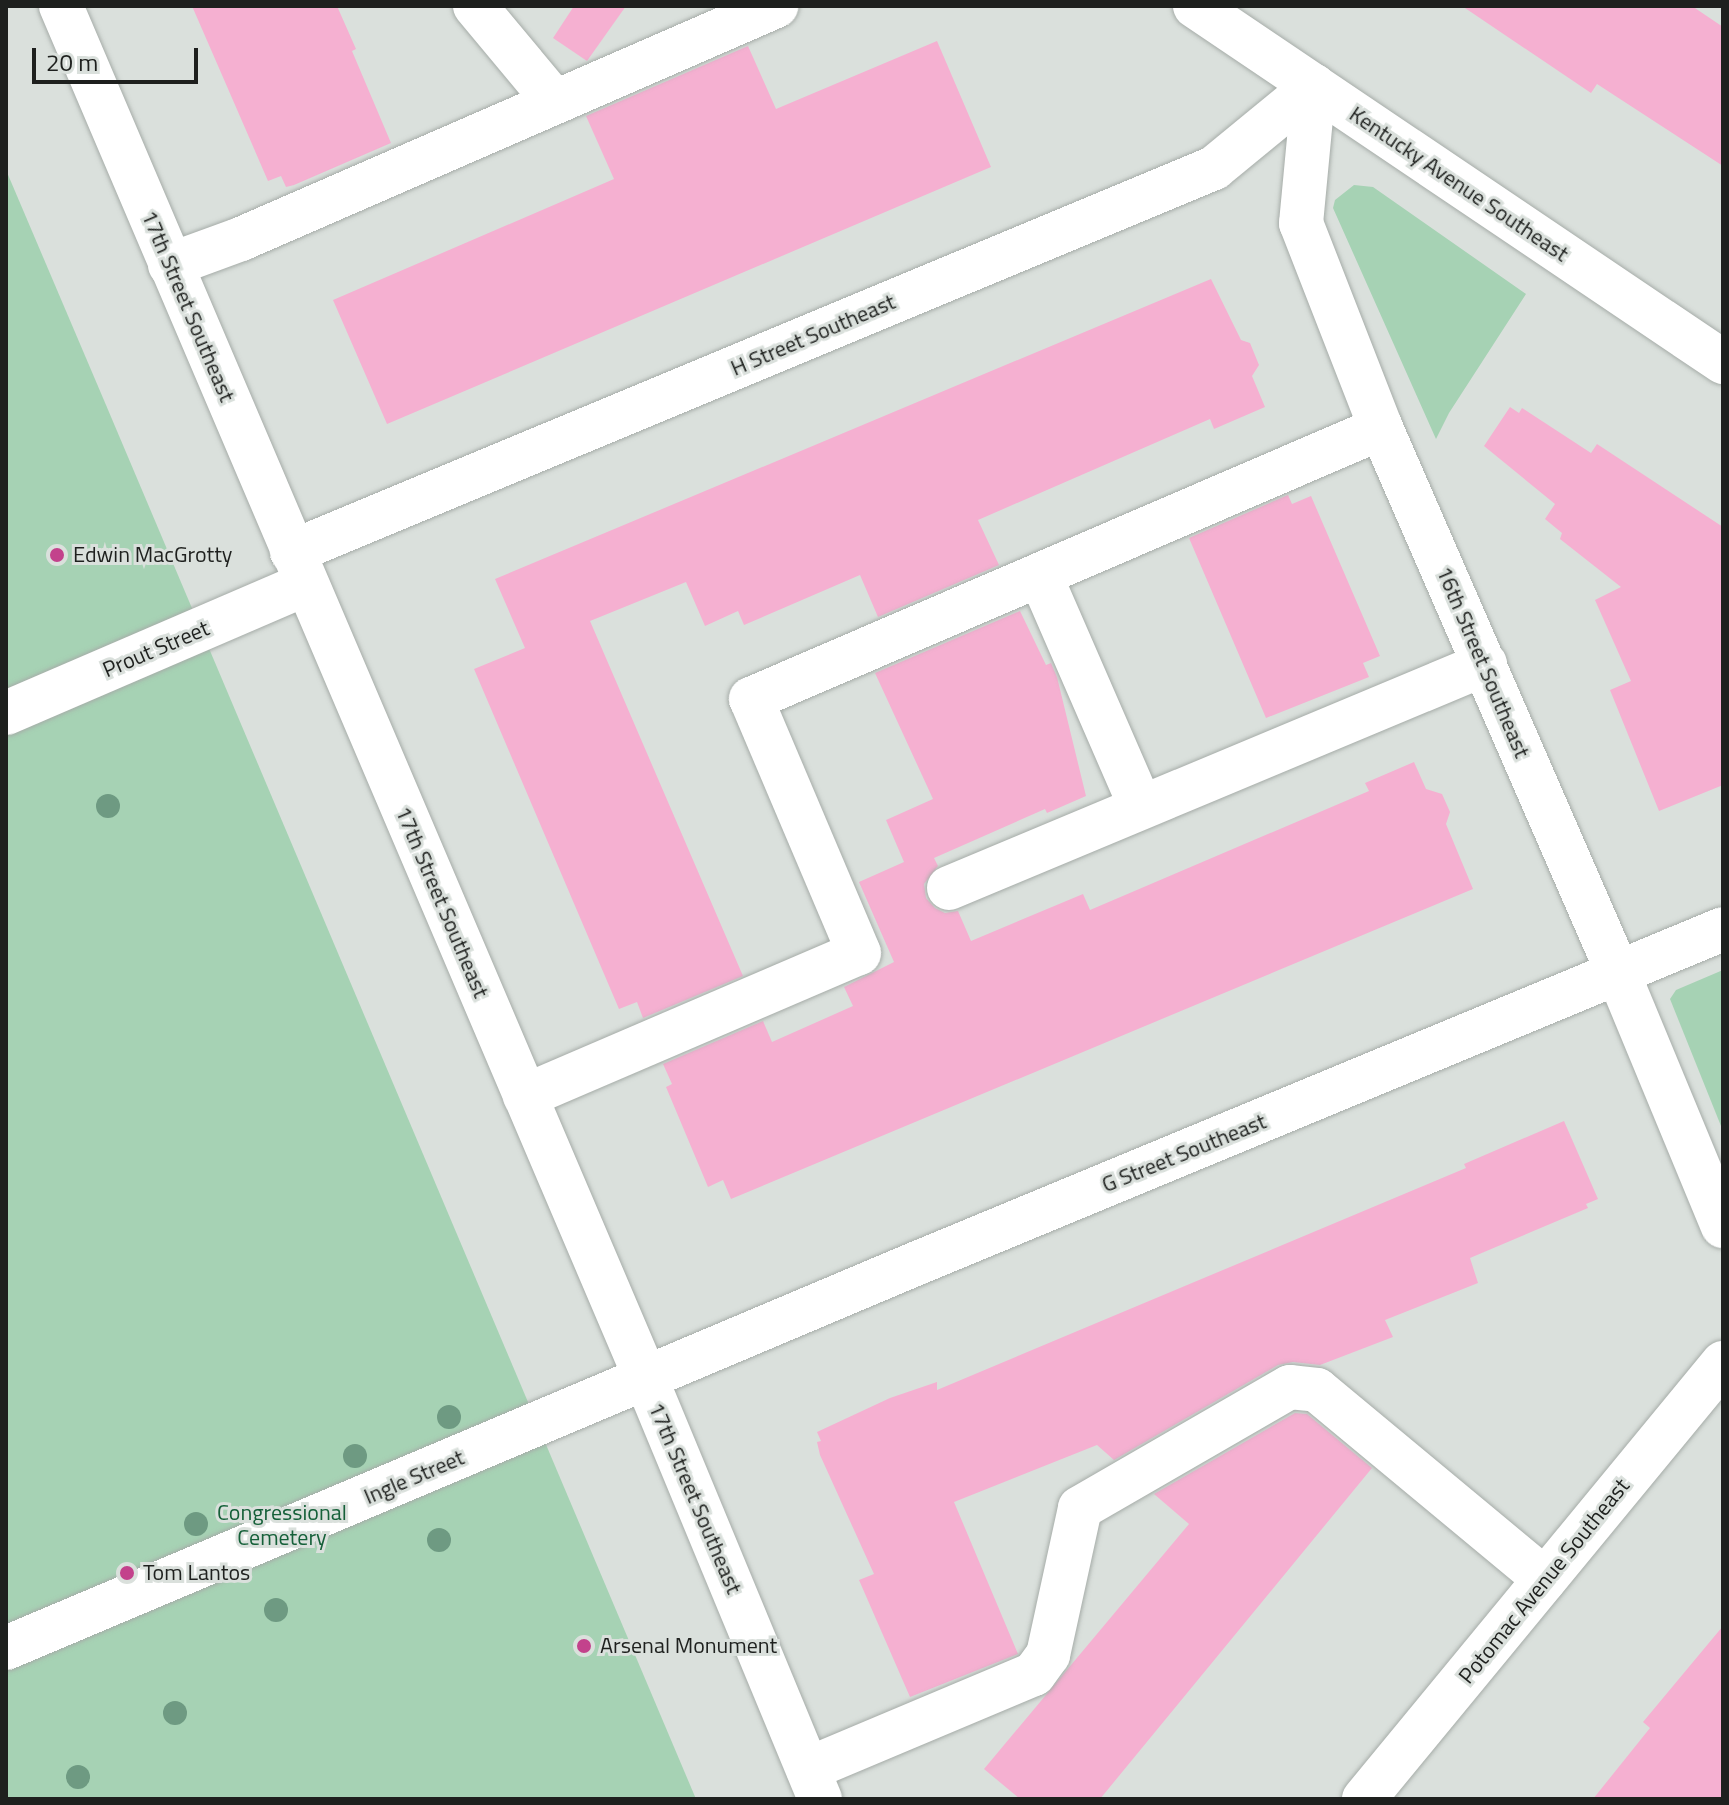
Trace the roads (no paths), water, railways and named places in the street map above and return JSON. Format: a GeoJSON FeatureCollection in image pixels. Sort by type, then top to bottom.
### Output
{"type":"FeatureCollection","features":[{"type":"Feature","properties":{"kind":"street","name":"17th Street Southeast"},"geometry":{"type":"LineString","coordinates":[[61,6],[646,1379],[814,1784]]}},
{"type":"Feature","properties":{"kind":"street"},"geometry":{"type":"LineString","coordinates":[[475,6],[555,102]]}},
{"type":"Feature","properties":{"kind":"street"},"geometry":{"type":"LineString","coordinates":[[170,265],[241,239],[776,6]]}},
{"type":"Feature","properties":{"kind":"street","name":"Kentucky Avenue Southeast"},"geometry":{"type":"LineString","coordinates":[[1195,6],[1723,362]]}},
{"type":"Feature","properties":{"kind":"street","name":"16th Street Southeast"},"geometry":{"type":"LineString","coordinates":[[1314,86],[1301,223],[1381,428],[1618,973],[1723,1226]]}},
{"type":"Feature","properties":{"kind":"street","name":"H Street Southeast"},"geometry":{"type":"LineString","coordinates":[[299,568],[1214,168],[1314,86]]}},
{"type":"Feature","properties":{"kind":"street"},"geometry":{"type":"LineString","coordinates":[[525,1096],[859,953],[751,699],[1381,428]]}},
{"type":"Feature","properties":{"kind":"street","name":"Prout Street"},"geometry":{"type":"LineString","coordinates":[[6,713],[299,568]]}},
{"type":"Feature","properties":{"kind":"street"},"geometry":{"type":"LineString","coordinates":[[1040,575],[1141,807]]}},
{"type":"Feature","properties":{"kind":"street"},"geometry":{"type":"LineString","coordinates":[[949,888],[1485,664]]}},
{"type":"Feature","properties":{"kind":"street","name":"G Street Southeast"},"geometry":{"type":"LineString","coordinates":[[646,1379],[1723,929]]}},
{"type":"Feature","properties":{"kind":"street","name":"Potomac Avenue Southeast"},"geometry":{"type":"LineString","coordinates":[[1364,1799],[1723,1363]]}},
{"type":"Feature","properties":{"kind":"street","name":"Ingle Street"},"geometry":{"type":"LineString","coordinates":[[6,1648],[646,1379]]}},
{"type":"Feature","properties":{"kind":"street"},"geometry":{"type":"LineString","coordinates":[[814,1784],[1034,1674],[1048,1655],[1080,1508],[1290,1387],[1317,1390],[1545,1579]]}},
{"type":"Feature","properties":{"kind":"place","name":"Edwin MacGrotty"},"geometry":{"type":"Point","coordinates":[57,555]}},
{"type":"Feature","properties":{"kind":"place","name":"Tom Lantos"},"geometry":{"type":"Point","coordinates":[127,1573]}},
{"type":"Feature","properties":{"kind":"place","name":"Arsenal Monument"},"geometry":{"type":"Point","coordinates":[584,1646]}},
{"type":"Feature","properties":{"kind":"park label","name":"Congressional Cemetery"},"geometry":{"type":"Point","coordinates":[282,1524]}}]}
